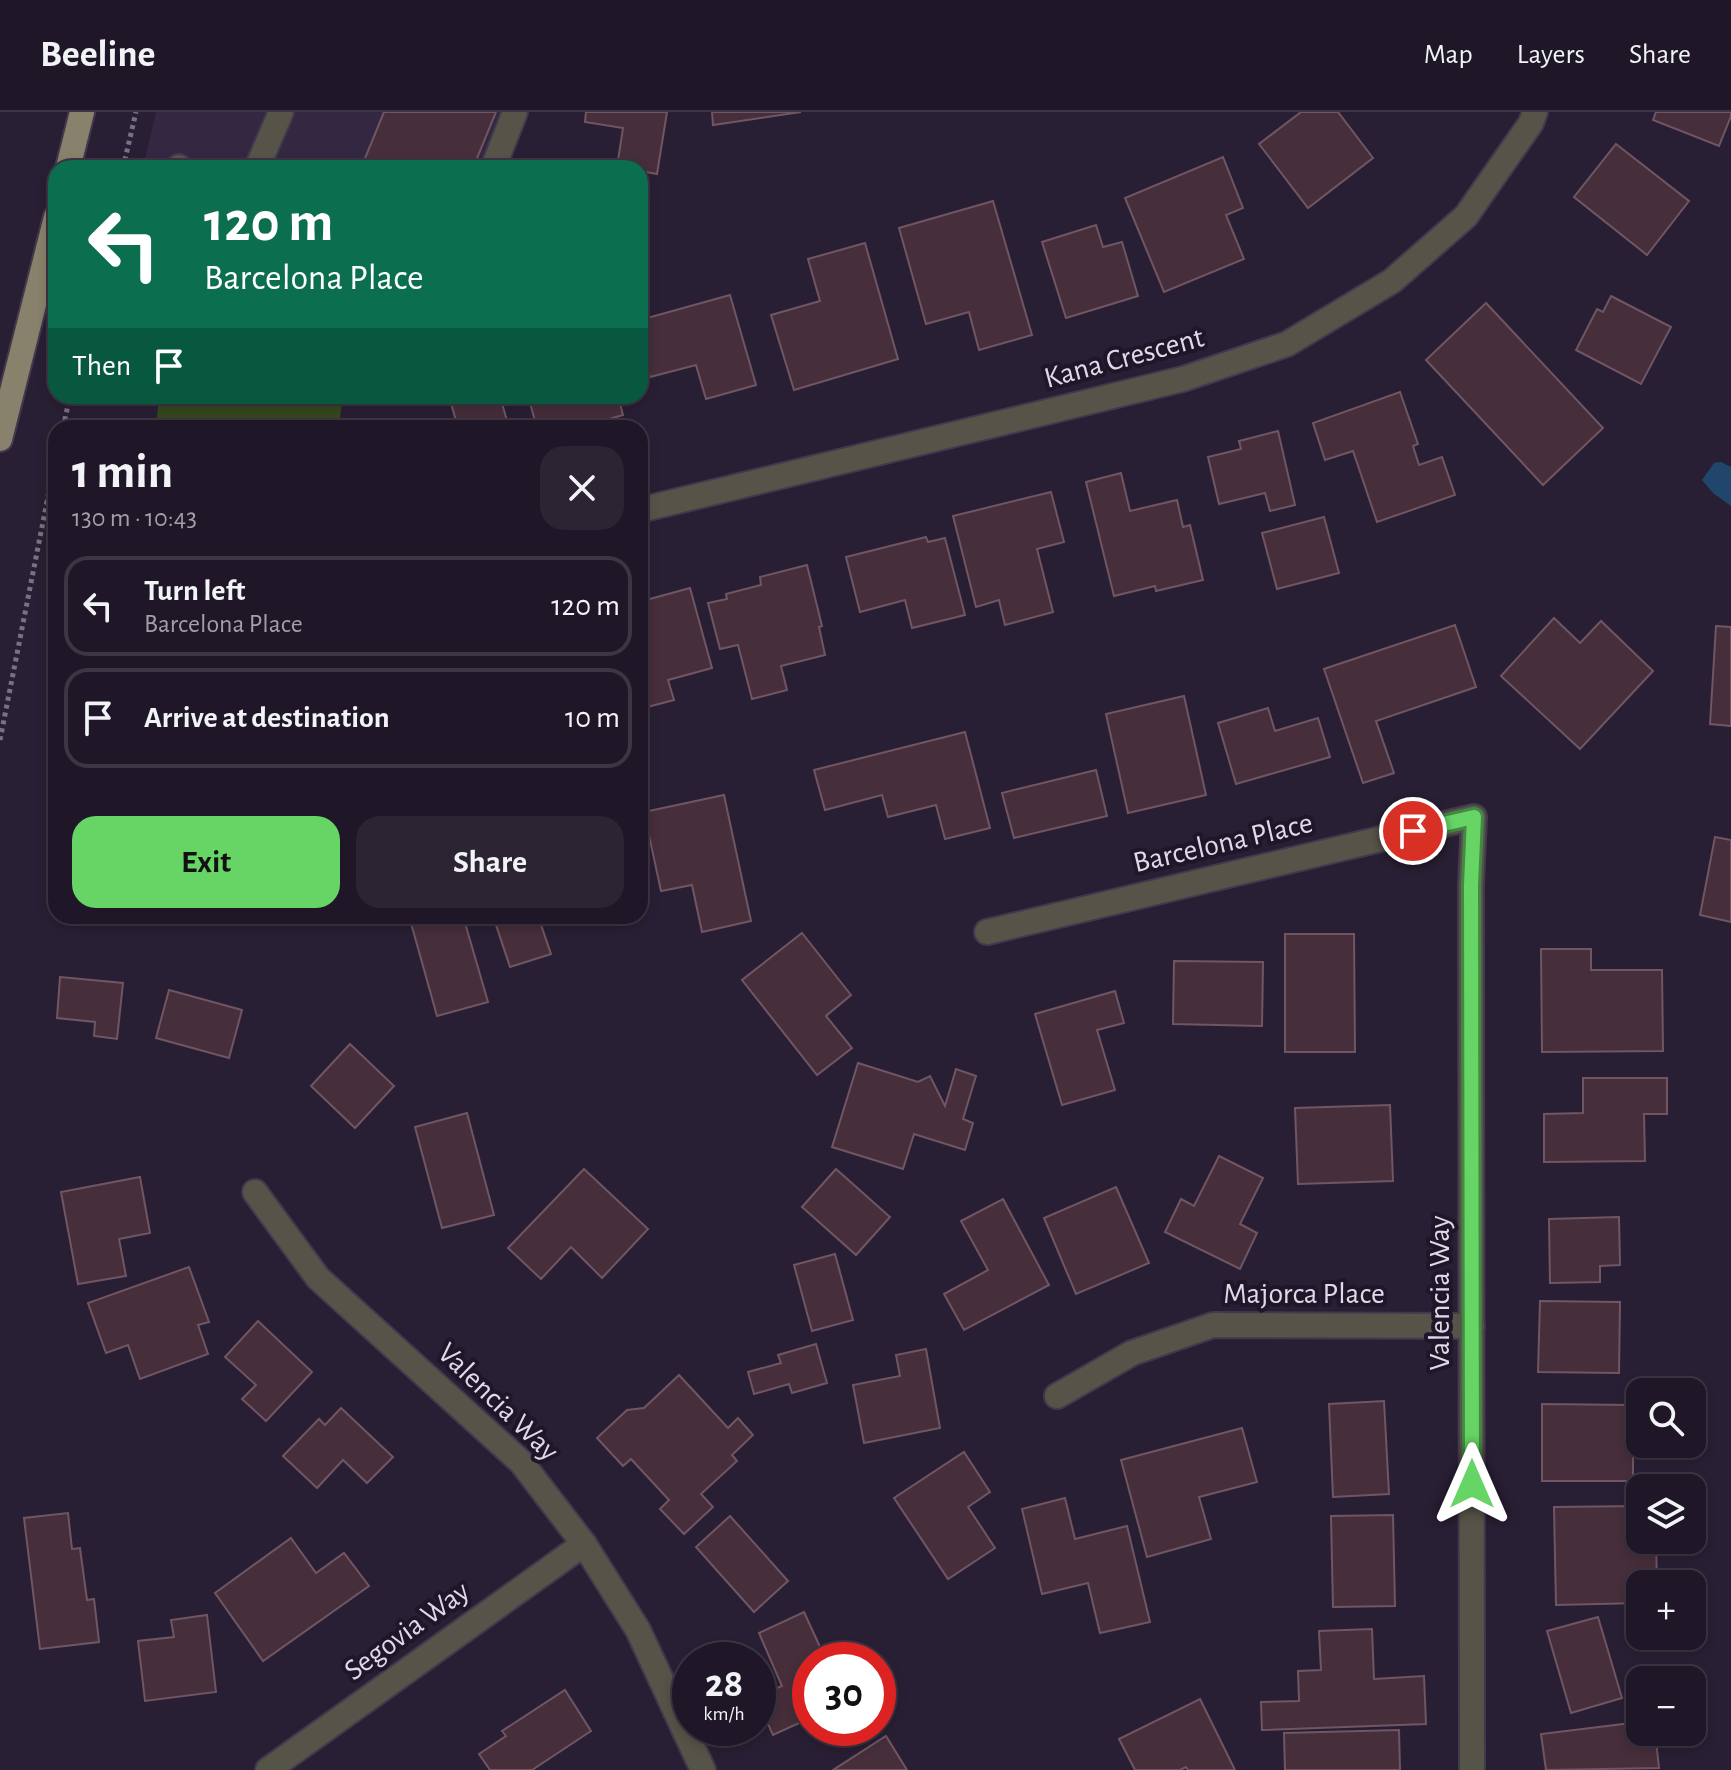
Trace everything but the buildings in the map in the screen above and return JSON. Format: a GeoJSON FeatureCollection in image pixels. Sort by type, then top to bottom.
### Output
{"type":"FeatureCollection","features":[{"type":"Feature","properties":{"kind":"main road"},"geometry":{"type":"LineString","coordinates":[[70,160],[82,112]]}},
{"type":"Feature","properties":{"kind":"main road"},"geometry":{"type":"LineString","coordinates":[[0,439],[48,249]]}},
{"type":"Feature","properties":{"kind":"street"},"geometry":{"type":"LineString","coordinates":[[260,160],[281,112]]}},
{"type":"Feature","properties":{"kind":"street"},"geometry":{"type":"LineString","coordinates":[[496,160],[515,112]]}},
{"type":"Feature","properties":{"kind":"street","name":"Kana Crescent"},"geometry":{"type":"LineString","coordinates":[[648,508],[1183,379],[1287,344],[1392,281],[1466,216],[1531,123],[1535,112]]}},
{"type":"Feature","properties":{"kind":"street","name":"Barcelona Place"},"geometry":{"type":"LineString","coordinates":[[987,932],[1474,817]]}},
{"type":"Feature","properties":{"kind":"street","name":"Valencia Way"},"geometry":{"type":"LineString","coordinates":[[1472,1770],[1471,885],[1474,817]]}},
{"type":"Feature","properties":{"kind":"street","name":"Valencia Way"},"geometry":{"type":"LineString","coordinates":[[255,1192],[318,1278],[521,1462],[584,1544],[638,1630],[703,1770]]}},
{"type":"Feature","properties":{"kind":"street","name":"Majorca Place"},"geometry":{"type":"LineString","coordinates":[[1057,1396],[1132,1353],[1213,1325],[1472,1326]]}},
{"type":"Feature","properties":{"kind":"street","name":"Segovia Way"},"geometry":{"type":"LineString","coordinates":[[268,1770],[584,1544]]}},
{"type":"Feature","properties":{"kind":"path"},"geometry":{"type":"LineString","coordinates":[[125,160],[136,112]]}},
{"type":"Feature","properties":{"kind":"path"},"geometry":{"type":"LineString","coordinates":[[0,740],[48,489]]}},
{"type":"Feature","properties":{"kind":"shaded area"},"geometry":{"type":"Polygon","coordinates":[[[156,112],[517,112],[498,160],[145,160],[156,112]]]}},
{"type":"Feature","properties":{"kind":"green space"},"geometry":{"type":"Polygon","coordinates":[[[158,404],[342,404],[340,420],[157,420],[158,404]]]}},
{"type":"Feature","properties":{"kind":"water"},"geometry":{"type":"Polygon","coordinates":[[[1721,462],[1731,467],[1731,506],[1702,480],[1714,463],[1721,462]]]}},
{"type":"Feature","properties":{"kind":"route"},"geometry":{"type":"LineString","coordinates":[[1413,831],[1474,817],[1471,885],[1472,1484]]}}]}
